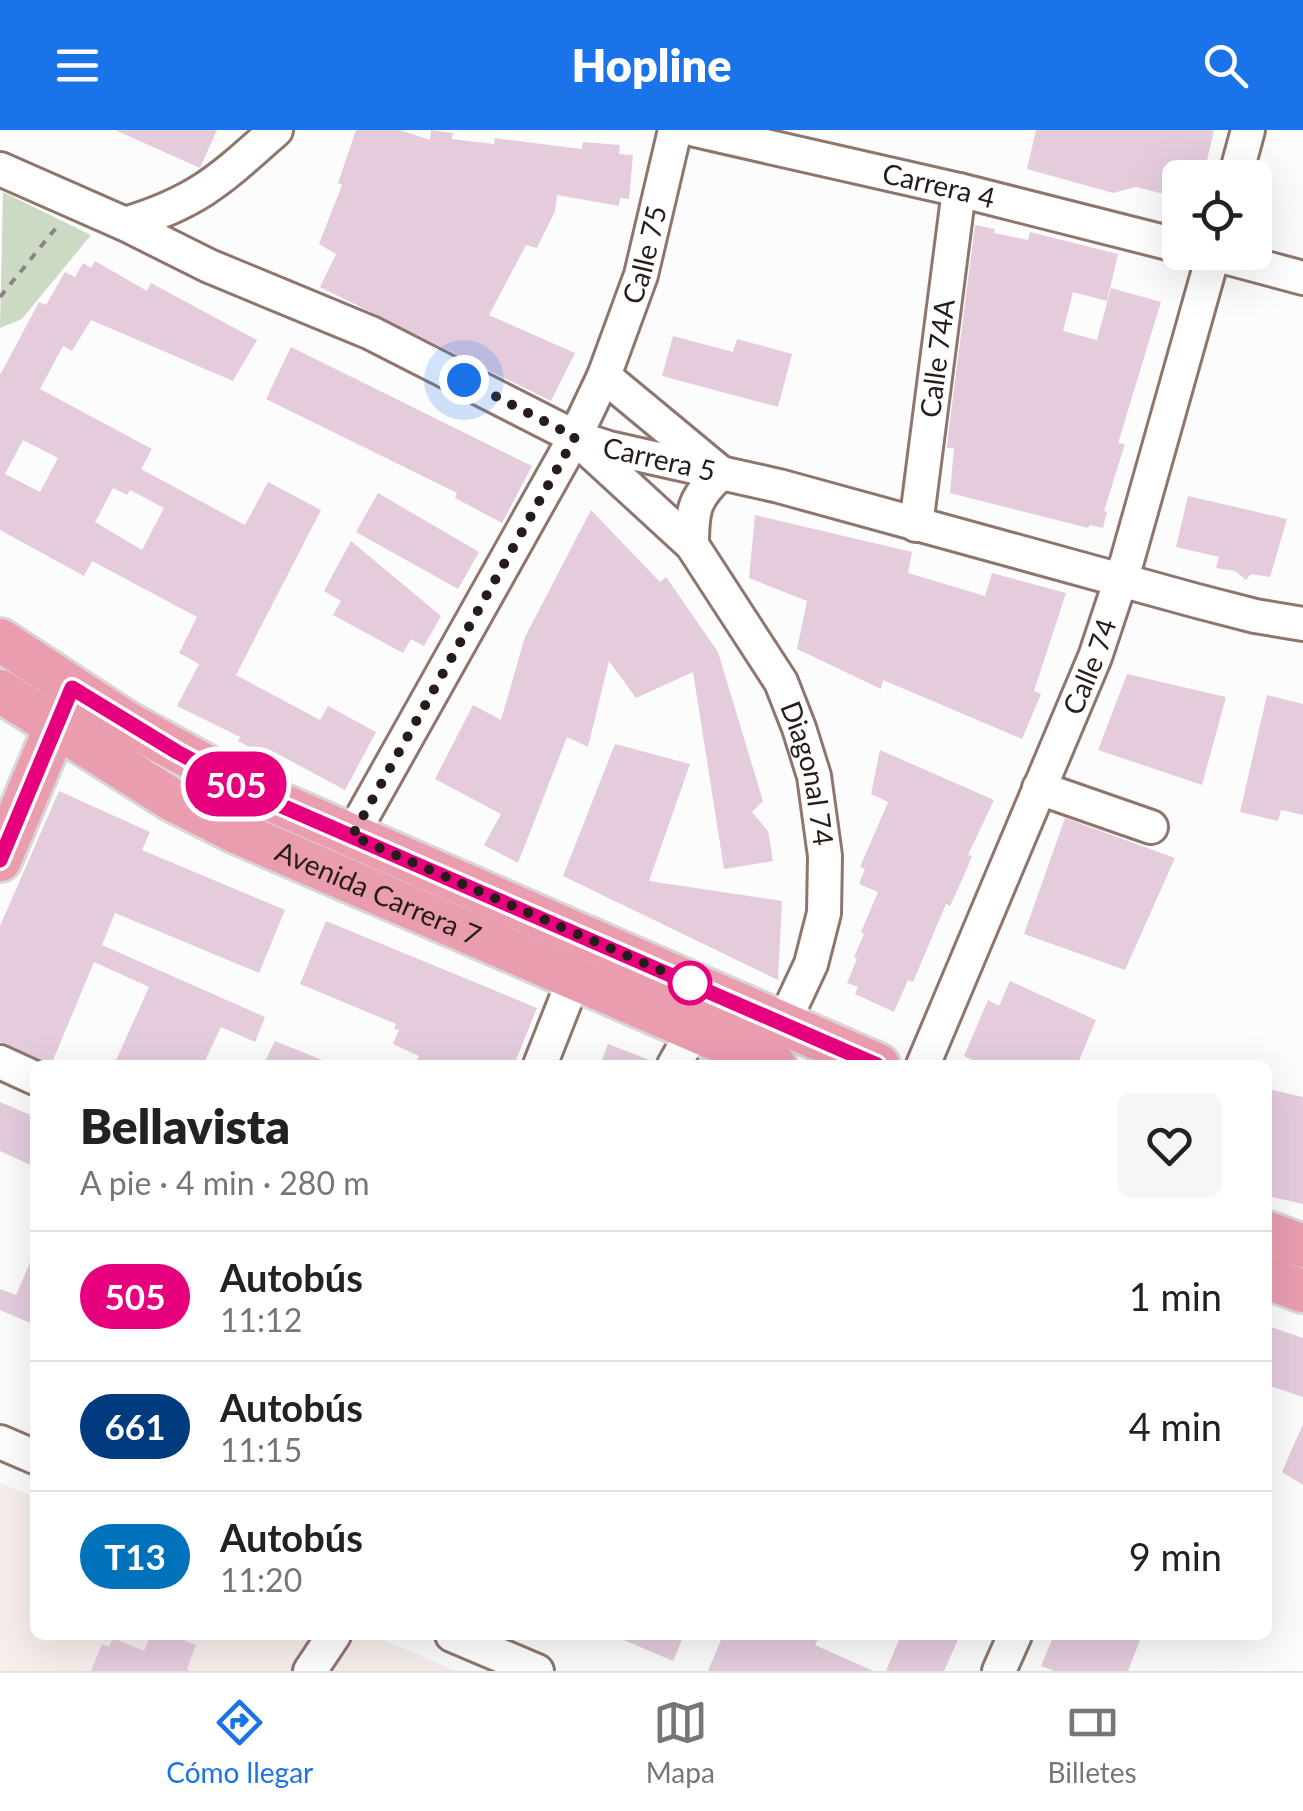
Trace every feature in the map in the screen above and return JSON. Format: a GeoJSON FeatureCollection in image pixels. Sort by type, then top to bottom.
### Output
{"type":"FeatureCollection","features":[{"type":"Feature","properties":{"kind":"main road","name":"Avenida Carrera 7"},"geometry":{"type":"LineString","coordinates":[[0,640],[64,707],[171,799],[236,832],[574,978],[684,1048],[748,1060]]}},
{"type":"Feature","properties":{"kind":"main road","name":"Avenida Carrera 7"},"geometry":{"type":"LineString","coordinates":[[0,692],[64,707],[866,1060]]}},
{"type":"Feature","properties":{"kind":"main road"},"geometry":{"type":"LineString","coordinates":[[0,860],[64,707]]}},
{"type":"Feature","properties":{"kind":"main road"},"geometry":{"type":"LineString","coordinates":[[1272,1234],[1303,1246]]}},
{"type":"Feature","properties":{"kind":"main road"},"geometry":{"type":"LineString","coordinates":[[1272,1279],[1303,1291]]}},
{"type":"Feature","properties":{"kind":"street"},"geometry":{"type":"LineString","coordinates":[[126,224],[186,202],[214,185],[276,130]]}},
{"type":"Feature","properties":{"kind":"street","name":"Calle 75"},"geometry":{"type":"LineString","coordinates":[[352,836],[575,437],[604,376],[652,236],[675,130]]}},
{"type":"Feature","properties":{"kind":"street","name":"Carrera 4"},"geometry":{"type":"LineString","coordinates":[[695,130],[960,190],[1162,241]]}},
{"type":"Feature","properties":{"kind":"street"},"geometry":{"type":"LineString","coordinates":[[1240,160],[1248,130]]}},
{"type":"Feature","properties":{"kind":"street","name":"Carrera 5"},"geometry":{"type":"LineString","coordinates":[[0,169],[126,224],[209,266],[371,333],[575,437],[779,486],[1255,616],[1303,624]]}},
{"type":"Feature","properties":{"kind":"street","name":"Calle 74A"},"geometry":{"type":"LineString","coordinates":[[916,525],[960,190]]}},
{"type":"Feature","properties":{"kind":"street","name":"Calle 74"},"geometry":{"type":"LineString","coordinates":[[925,1060],[1094,657],[1121,580],[1206,270]]}},
{"type":"Feature","properties":{"kind":"street"},"geometry":{"type":"LineString","coordinates":[[1272,270],[1303,278]]}},
{"type":"Feature","properties":{"kind":"street"},"geometry":{"type":"LineString","coordinates":[[604,376],[721,473],[695,504],[692,546]]}},
{"type":"Feature","properties":{"kind":"street","name":"Diagonal 74"},"geometry":{"type":"LineString","coordinates":[[575,437],[692,546],[781,682],[814,776],[825,856],[824,913],[811,964],[783,1024]]}},
{"type":"Feature","properties":{"kind":"street"},"geometry":{"type":"LineString","coordinates":[[1039,788],[1151,827]]}},
{"type":"Feature","properties":{"kind":"street"},"geometry":{"type":"LineString","coordinates":[[542,1060],[574,978]]}},
{"type":"Feature","properties":{"kind":"street"},"geometry":{"type":"LineString","coordinates":[[0,1062],[30,1076]]}},
{"type":"Feature","properties":{"kind":"street"},"geometry":{"type":"LineString","coordinates":[[0,1442],[30,1455]]}},
{"type":"Feature","properties":{"kind":"street"},"geometry":{"type":"LineString","coordinates":[[310,1671],[331,1640]]}},
{"type":"Feature","properties":{"kind":"street"},"geometry":{"type":"LineString","coordinates":[[464,1640],[538,1671]]}},
{"type":"Feature","properties":{"kind":"street"},"geometry":{"type":"LineString","coordinates":[[999,1671],[1013,1640]]}},
{"type":"Feature","properties":{"kind":"path"},"geometry":{"type":"LineString","coordinates":[[0,297],[69,211]]}},
{"type":"Feature","properties":{"kind":"shaded area"},"geometry":{"type":"Polygon","coordinates":[[[0,1483],[30,1495],[30,1640],[384,1640],[456,1671],[0,1671],[0,1483]]]}},
{"type":"Feature","properties":{"kind":"green space"},"geometry":{"type":"Polygon","coordinates":[[[3,192],[91,235],[22,319],[0,328],[3,192]]]}},
{"type":"Feature","properties":{"kind":"building"},"geometry":{"type":"Polygon","coordinates":[[[115,130],[217,130],[200,168],[115,130]]]}},
{"type":"Feature","properties":{"kind":"building"},"geometry":{"type":"Polygon","coordinates":[[[356,130],[400,130],[430,140],[431,130],[453,133],[452,139],[494,144],[495,138],[582,149],[583,142],[620,145],[619,154],[633,155],[629,199],[620,198],[619,206],[557,195],[555,211],[537,248],[526,245],[489,315],[575,353],[551,401],[320,287],[336,254],[319,244],[342,185],[338,183],[356,130]]]}},
{"type":"Feature","properties":{"kind":"building"},"geometry":{"type":"Polygon","coordinates":[[[1036,130],[1214,130],[1207,160],[1162,160],[1162,194],[1136,187],[1113,193],[1027,169],[1036,130]]]}},
{"type":"Feature","properties":{"kind":"building"},"geometry":{"type":"Polygon","coordinates":[[[975,225],[1028,240],[1030,232],[1118,254],[1107,301],[1073,292],[1063,331],[1097,340],[1111,288],[1161,302],[1118,443],[1125,444],[1104,511],[1107,512],[1103,528],[1088,528],[950,493],[954,448],[947,448],[948,436],[975,225]]]}},
{"type":"Feature","properties":{"kind":"building"},"geometry":{"type":"Polygon","coordinates":[[[95,261],[147,291],[151,283],[257,340],[233,381],[91,320],[72,351],[63,346],[40,389],[152,449],[141,469],[245,525],[268,482],[321,510],[236,675],[320,720],[328,706],[376,732],[345,790],[276,753],[272,759],[238,741],[240,737],[177,706],[199,664],[179,653],[197,617],[92,561],[84,576],[0,530],[0,375],[39,302],[46,305],[65,272],[75,277],[83,263],[91,268],[95,261]],[[23,440],[5,474],[40,492],[58,458],[23,440]],[[113,488],[95,522],[142,550],[164,508],[130,490],[127,495],[113,488]]]}},
{"type":"Feature","properties":{"kind":"building"},"geometry":{"type":"Polygon","coordinates":[[[673,336],[733,352],[737,339],[792,354],[778,407],[662,376],[673,336]]]}},
{"type":"Feature","properties":{"kind":"building"},"geometry":{"type":"Polygon","coordinates":[[[291,347],[532,466],[502,523],[455,498],[457,493],[266,399],[291,347]]]}},
{"type":"Feature","properties":{"kind":"building"},"geometry":{"type":"Polygon","coordinates":[[[378,493],[479,552],[458,589],[356,532],[378,493]]]}},
{"type":"Feature","properties":{"kind":"building"},"geometry":{"type":"Polygon","coordinates":[[[1188,496],[1287,519],[1270,577],[1251,574],[1246,580],[1235,571],[1216,568],[1219,557],[1176,547],[1188,496]]]}},
{"type":"Feature","properties":{"kind":"building"},"geometry":{"type":"Polygon","coordinates":[[[591,510],[660,582],[666,577],[718,652],[763,801],[752,812],[768,831],[773,861],[724,869],[693,672],[636,698],[609,661],[588,747],[567,737],[518,863],[484,845],[501,814],[435,779],[473,705],[501,720],[525,637],[591,510]]]}},
{"type":"Feature","properties":{"kind":"building"},"geometry":{"type":"Polygon","coordinates":[[[755,515],[912,552],[908,573],[985,596],[992,573],[1066,593],[1034,691],[1041,694],[1022,739],[883,680],[881,689],[797,649],[807,601],[749,578],[755,515]]]}},
{"type":"Feature","properties":{"kind":"building"},"geometry":{"type":"Polygon","coordinates":[[[351,541],[441,616],[424,646],[411,639],[403,653],[333,615],[341,601],[324,591],[351,541]]]}},
{"type":"Feature","properties":{"kind":"building"},"geometry":{"type":"Polygon","coordinates":[[[1127,674],[1226,697],[1202,785],[1098,750],[1127,674]]]}},
{"type":"Feature","properties":{"kind":"building"},"geometry":{"type":"Polygon","coordinates":[[[1267,695],[1303,704],[1303,815],[1281,810],[1278,821],[1240,812],[1267,695]]]}},
{"type":"Feature","properties":{"kind":"building"},"geometry":{"type":"Polygon","coordinates":[[[615,744],[690,764],[649,881],[782,901],[778,980],[563,876],[615,744]]]}},
{"type":"Feature","properties":{"kind":"building"},"geometry":{"type":"Polygon","coordinates":[[[880,750],[994,800],[950,906],[946,904],[913,982],[908,980],[894,1012],[855,994],[858,987],[847,983],[864,934],[861,932],[878,892],[859,884],[865,869],[860,867],[888,802],[871,794],[880,750]]]}},
{"type":"Feature","properties":{"kind":"building"},"geometry":{"type":"Polygon","coordinates":[[[59,791],[150,832],[142,850],[285,910],[259,973],[115,913],[102,945],[265,1017],[255,1042],[221,1027],[205,1060],[116,1060],[149,987],[94,962],[53,1060],[40,1060],[0,1042],[0,926],[59,791]]]}},
{"type":"Feature","properties":{"kind":"building"},"geometry":{"type":"Polygon","coordinates":[[[1065,818],[1175,858],[1125,970],[1024,934],[1065,818]]]}},
{"type":"Feature","properties":{"kind":"building"},"geometry":{"type":"Polygon","coordinates":[[[326,921],[537,1008],[516,1060],[417,1060],[419,1056],[393,1044],[399,1030],[394,1029],[396,1024],[300,984],[326,921]]]}},
{"type":"Feature","properties":{"kind":"building"},"geometry":{"type":"Polygon","coordinates":[[[1010,981],[1096,1020],[1079,1060],[973,1060],[964,1056],[988,1000],[999,1006],[1010,981]]]}},
{"type":"Feature","properties":{"kind":"building"},"geometry":{"type":"Polygon","coordinates":[[[275,1041],[322,1060],[266,1060],[275,1041]]]}},
{"type":"Feature","properties":{"kind":"building"},"geometry":{"type":"Polygon","coordinates":[[[608,1044],[650,1060],[602,1060],[608,1044]]]}},
{"type":"Feature","properties":{"kind":"building"},"geometry":{"type":"Polygon","coordinates":[[[1272,1090],[1303,1097],[1303,1204],[1272,1197],[1272,1090]]]}},
{"type":"Feature","properties":{"kind":"building"},"geometry":{"type":"Polygon","coordinates":[[[0,1102],[30,1115],[30,1165],[0,1151],[0,1102]]]}},
{"type":"Feature","properties":{"kind":"building"},"geometry":{"type":"Polygon","coordinates":[[[30,1263],[30,1323],[0,1310],[0,1289],[16,1295],[30,1263]]]}},
{"type":"Feature","properties":{"kind":"building"},"geometry":{"type":"Polygon","coordinates":[[[1272,1327],[1303,1338],[1303,1397],[1272,1386],[1272,1327]]]}},
{"type":"Feature","properties":{"kind":"building"},"geometry":{"type":"Polygon","coordinates":[[[1303,1424],[1303,1485],[1282,1472],[1303,1424]]]}},
{"type":"Feature","properties":{"kind":"building"},"geometry":{"type":"Polygon","coordinates":[[[112,1640],[144,1651],[149,1640],[185,1640],[196,1645],[187,1669],[190,1671],[91,1671],[102,1644],[109,1647],[112,1640]]]}},
{"type":"Feature","properties":{"kind":"building"},"geometry":{"type":"Polygon","coordinates":[[[624,1640],[682,1640],[673,1661],[624,1640]]]}},
{"type":"Feature","properties":{"kind":"building"},"geometry":{"type":"Polygon","coordinates":[[[721,1640],[818,1640],[815,1645],[873,1671],[708,1671],[721,1640]]]}},
{"type":"Feature","properties":{"kind":"building"},"geometry":{"type":"Polygon","coordinates":[[[899,1640],[958,1640],[944,1671],[886,1671],[899,1640]]]}},
{"type":"Feature","properties":{"kind":"building"},"geometry":{"type":"Polygon","coordinates":[[[1052,1640],[1140,1640],[1128,1671],[1054,1671],[1041,1666],[1052,1640]]]}},
{"type":"Feature","properties":{"kind":"bus line","name":"505"},"geometry":{"type":"LineString","coordinates":[[0,860],[72,688],[259,796],[866,1060]]}},
{"type":"Feature","properties":{"kind":"route"},"geometry":{"type":"LineString","coordinates":[[464,380],[575,437],[352,836],[690,983]]}}]}
